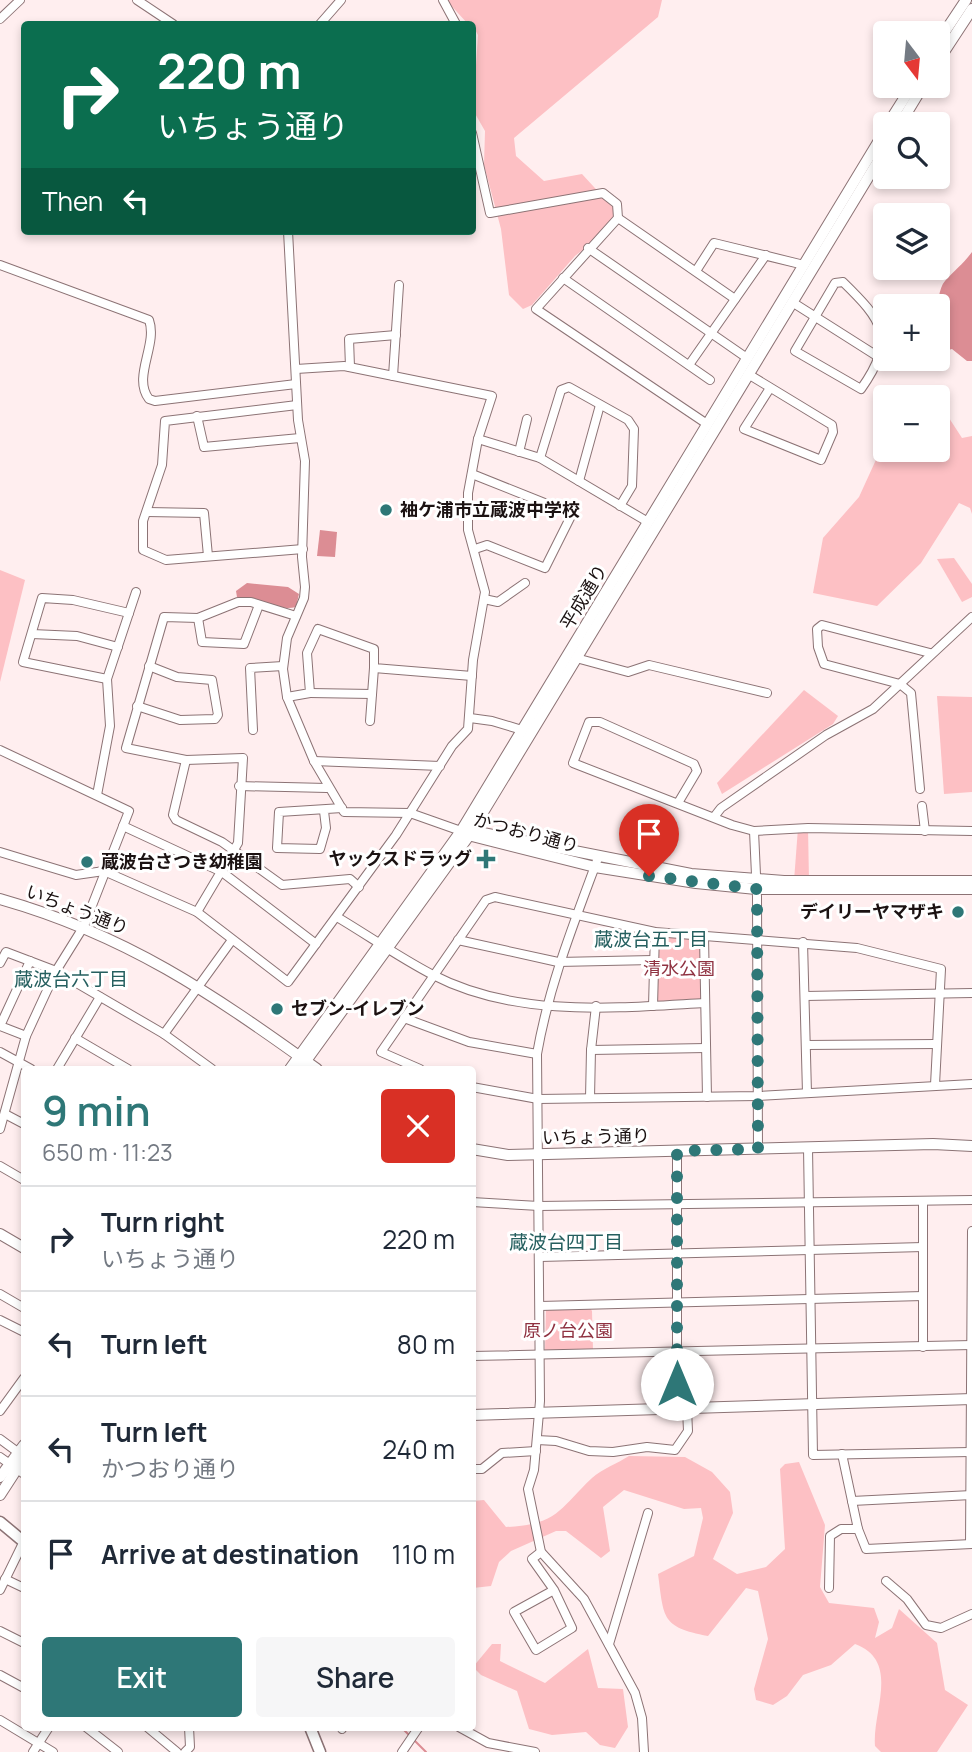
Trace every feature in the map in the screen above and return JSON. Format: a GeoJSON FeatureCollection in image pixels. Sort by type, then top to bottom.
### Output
{"type":"FeatureCollection","features":[{"type":"Feature","properties":{"kind":"main road"},"geometry":{"type":"LineString","coordinates":[[0,1522],[21,1539]]}},
{"type":"Feature","properties":{"kind":"main road"},"geometry":{"type":"LineString","coordinates":[[312,1731],[320,1752]]}},
{"type":"Feature","properties":{"kind":"street"},"geometry":{"type":"LineString","coordinates":[[0,19],[20,0]]}},
{"type":"Feature","properties":{"kind":"street"},"geometry":{"type":"LineString","coordinates":[[137,0],[168,21]]}},
{"type":"Feature","properties":{"kind":"street"},"geometry":{"type":"LineString","coordinates":[[323,21],[341,0]]}},
{"type":"Feature","properties":{"kind":"street"},"geometry":{"type":"LineString","coordinates":[[443,0],[454,21]]}},
{"type":"Feature","properties":{"kind":"street"},"geometry":{"type":"LineString","coordinates":[[950,24],[966,0]]}},
{"type":"Feature","properties":{"kind":"street"},"geometry":{"type":"LineString","coordinates":[[950,43],[972,9]]}},
{"type":"Feature","properties":{"kind":"street","name":"平成通り"},"geometry":{"type":"LineString","coordinates":[[467,832],[522,730],[873,150]]}},
{"type":"Feature","properties":{"kind":"street"},"geometry":{"type":"LineString","coordinates":[[476,161],[490,213],[603,193],[617,204],[618,218],[588,248],[537,309],[707,424]]}},
{"type":"Feature","properties":{"kind":"street","name":"平成通り"},"geometry":{"type":"LineString","coordinates":[[302,1062],[467,832],[873,169]]}},
{"type":"Feature","properties":{"kind":"street"},"geometry":{"type":"LineString","coordinates":[[618,218],[735,299]]}},
{"type":"Feature","properties":{"kind":"street"},"geometry":{"type":"LineString","coordinates":[[288,235],[297,405],[305,461],[305,586],[287,638],[283,666],[288,696],[327,788],[344,811],[410,813],[467,832]]}},
{"type":"Feature","properties":{"kind":"street"},"geometry":{"type":"LineString","coordinates":[[695,271],[714,243],[804,264]]}},
{"type":"Feature","properties":{"kind":"street"},"geometry":{"type":"LineString","coordinates":[[588,248],[747,358]]}},
{"type":"Feature","properties":{"kind":"street"},"geometry":{"type":"LineString","coordinates":[[689,365],[766,255]]}},
{"type":"Feature","properties":{"kind":"street"},"geometry":{"type":"LineString","coordinates":[[0,265],[149,320],[151,333],[143,384],[149,399],[155,401],[296,384]]}},
{"type":"Feature","properties":{"kind":"street"},"geometry":{"type":"LineString","coordinates":[[563,278],[710,380]]}},
{"type":"Feature","properties":{"kind":"street"},"geometry":{"type":"LineString","coordinates":[[873,312],[843,282],[835,283],[795,351],[861,389],[873,370]]}},
{"type":"Feature","properties":{"kind":"street"},"geometry":{"type":"LineString","coordinates":[[393,376],[399,285]]}},
{"type":"Feature","properties":{"kind":"street"},"geometry":{"type":"LineString","coordinates":[[792,302],[873,353]]}},
{"type":"Feature","properties":{"kind":"street"},"geometry":{"type":"LineString","coordinates":[[350,367],[349,339],[396,335]]}},
{"type":"Feature","properties":{"kind":"street"},"geometry":{"type":"LineString","coordinates":[[0,852],[76,875],[104,872],[197,912],[288,982],[359,887],[452,746],[462,738],[470,718],[472,676],[484,599],[482,576],[466,516],[478,439],[492,396],[350,367],[296,369]]}},
{"type":"Feature","properties":{"kind":"street"},"geometry":{"type":"LineString","coordinates":[[748,374],[832,425],[833,432],[821,460],[744,429],[770,388]]}},
{"type":"Feature","properties":{"kind":"street"},"geometry":{"type":"LineString","coordinates":[[540,458],[561,390],[569,387],[628,420],[634,429],[632,486],[620,506]]}},
{"type":"Feature","properties":{"kind":"street"},"geometry":{"type":"LineString","coordinates":[[297,405],[165,422],[162,465],[144,521],[143,550],[166,560],[303,549]]}},
{"type":"Feature","properties":{"kind":"street"},"geometry":{"type":"LineString","coordinates":[[579,481],[600,405]]}},
{"type":"Feature","properties":{"kind":"street"},"geometry":{"type":"LineString","coordinates":[[197,416],[204,447],[300,439]]}},
{"type":"Feature","properties":{"kind":"street"},"geometry":{"type":"LineString","coordinates":[[519,452],[527,419]]}},
{"type":"Feature","properties":{"kind":"street"},"geometry":{"type":"LineString","coordinates":[[478,439],[540,458],[648,522]]}},
{"type":"Feature","properties":{"kind":"street"},"geometry":{"type":"LineString","coordinates":[[471,474],[572,514],[545,568],[487,545],[475,549]]}},
{"type":"Feature","properties":{"kind":"street"},"geometry":{"type":"LineString","coordinates":[[147,512],[204,513],[208,556]]}},
{"type":"Feature","properties":{"kind":"street"},"geometry":{"type":"LineString","coordinates":[[484,599],[498,602],[525,583]]}},
{"type":"Feature","properties":{"kind":"street"},"geometry":{"type":"LineString","coordinates":[[97,795],[110,726],[107,679],[136,592]]}},
{"type":"Feature","properties":{"kind":"street"},"geometry":{"type":"LineString","coordinates":[[107,679],[23,662],[42,598],[73,600],[129,613]]}},
{"type":"Feature","properties":{"kind":"street"},"geometry":{"type":"LineString","coordinates":[[197,912],[239,838],[239,786],[243,758],[186,760],[127,748],[136,706],[164,617],[198,618],[238,602],[296,616]]}},
{"type":"Feature","properties":{"kind":"street"},"geometry":{"type":"LineString","coordinates":[[198,618],[202,642],[244,644],[259,605]]}},
{"type":"Feature","properties":{"kind":"street"},"geometry":{"type":"LineString","coordinates":[[714,817],[721,808],[826,735],[873,709],[930,653],[972,617]]}},
{"type":"Feature","properties":{"kind":"street"},"geometry":{"type":"LineString","coordinates":[[920,789],[911,693],[900,684],[824,664],[818,647],[817,629],[822,625],[930,653]]}},
{"type":"Feature","properties":{"kind":"street"},"geometry":{"type":"LineString","coordinates":[[310,693],[307,653],[318,629],[374,649],[370,721]]}},
{"type":"Feature","properties":{"kind":"street"},"geometry":{"type":"LineString","coordinates":[[32,634],[77,636],[118,647]]}},
{"type":"Feature","properties":{"kind":"street"},"geometry":{"type":"LineString","coordinates":[[576,658],[628,672],[649,664],[767,693]]}},
{"type":"Feature","properties":{"kind":"street"},"geometry":{"type":"LineString","coordinates":[[136,706],[180,720],[215,719],[218,715],[212,680],[177,677],[149,666]]}},
{"type":"Feature","properties":{"kind":"street"},"geometry":{"type":"LineString","coordinates":[[253,730],[250,668],[283,666]]}},
{"type":"Feature","properties":{"kind":"street"},"geometry":{"type":"LineString","coordinates":[[373,668],[472,676]]}},
{"type":"Feature","properties":{"kind":"street"},"geometry":{"type":"LineString","coordinates":[[288,696],[310,693],[372,694]]}},
{"type":"Feature","properties":{"kind":"street"},"geometry":{"type":"LineString","coordinates":[[470,718],[522,730]]}},
{"type":"Feature","properties":{"kind":"street"},"geometry":{"type":"LineString","coordinates":[[678,803],[696,771],[694,764],[600,722],[589,722],[573,763],[714,817],[754,831],[808,828],[972,831]]}},
{"type":"Feature","properties":{"kind":"street"},"geometry":{"type":"LineString","coordinates":[[0,750],[128,811],[83,926],[56,971],[26,1036],[0,1129]]}},
{"type":"Feature","properties":{"kind":"street"},"geometry":{"type":"LineString","coordinates":[[186,760],[173,815],[176,820],[234,849],[282,885],[350,879],[359,887]]}},
{"type":"Feature","properties":{"kind":"street"},"geometry":{"type":"LineString","coordinates":[[314,761],[440,766]]}},
{"type":"Feature","properties":{"kind":"street"},"geometry":{"type":"LineString","coordinates":[[239,786],[327,788]]}},
{"type":"Feature","properties":{"kind":"street"},"geometry":{"type":"LineString","coordinates":[[922,806],[925,831]]}},
{"type":"Feature","properties":{"kind":"street"},"geometry":{"type":"LineString","coordinates":[[324,811],[326,828],[320,849],[278,848],[279,812],[342,808]]}},
{"type":"Feature","properties":{"kind":"street"},"geometry":{"type":"LineString","coordinates":[[123,826],[222,872],[316,944]]}},
{"type":"Feature","properties":{"kind":"street"},"geometry":{"type":"LineString","coordinates":[[754,831],[758,1149]]}},
{"type":"Feature","properties":{"kind":"street","name":"かつおり通り"},"geometry":{"type":"LineString","coordinates":[[467,832],[596,862],[756,885],[972,889]]}},
{"type":"Feature","properties":{"kind":"street"},"geometry":{"type":"LineString","coordinates":[[596,862],[558,962],[545,1007],[537,1054],[540,1412],[528,1489],[541,1552],[584,1599],[635,1693],[642,1718],[644,1752]]}},
{"type":"Feature","properties":{"kind":"street","name":"かつおり通り"},"geometry":{"type":"LineString","coordinates":[[756,885],[972,881]]}},
{"type":"Feature","properties":{"kind":"street","name":"いちょう通り"},"geometry":{"type":"LineString","coordinates":[[0,898],[83,926],[134,949],[198,986],[302,1062]]}},
{"type":"Feature","properties":{"kind":"street"},"geometry":{"type":"LineString","coordinates":[[412,1066],[381,1052],[490,898],[655,932],[857,948],[941,969],[935,1084]]}},
{"type":"Feature","properties":{"kind":"street"},"geometry":{"type":"LineString","coordinates":[[337,917],[434,976],[489,996],[545,1007],[705,1003]]}},
{"type":"Feature","properties":{"kind":"street"},"geometry":{"type":"LineString","coordinates":[[653,1006],[655,932]]}},
{"type":"Feature","properties":{"kind":"street"},"geometry":{"type":"LineString","coordinates":[[704,936],[707,1097]]}},
{"type":"Feature","properties":{"kind":"street"},"geometry":{"type":"LineString","coordinates":[[164,1034],[232,940]]}},
{"type":"Feature","properties":{"kind":"street"},"geometry":{"type":"LineString","coordinates":[[458,940],[558,962],[653,960]]}},
{"type":"Feature","properties":{"kind":"street"},"geometry":{"type":"LineString","coordinates":[[803,942],[807,1093]]}},
{"type":"Feature","properties":{"kind":"street"},"geometry":{"type":"LineString","coordinates":[[0,963],[6,952],[56,971],[164,1034],[208,1066]]}},
{"type":"Feature","properties":{"kind":"street"},"geometry":{"type":"LineString","coordinates":[[26,1036],[0,1026],[30,961]]}},
{"type":"Feature","properties":{"kind":"street"},"geometry":{"type":"LineString","coordinates":[[805,996],[972,993]]}},
{"type":"Feature","properties":{"kind":"street"},"geometry":{"type":"LineString","coordinates":[[59,1066],[100,997]]}},
{"type":"Feature","properties":{"kind":"street"},"geometry":{"type":"LineString","coordinates":[[590,1098],[591,1050],[596,1006]]}},
{"type":"Feature","properties":{"kind":"street"},"geometry":{"type":"LineString","coordinates":[[404,1017],[469,1042],[537,1054]]}},
{"type":"Feature","properties":{"kind":"street"},"geometry":{"type":"LineString","coordinates":[[75,1038],[123,1066]]}},
{"type":"Feature","properties":{"kind":"street"},"geometry":{"type":"LineString","coordinates":[[806,1045],[936,1044]]}},
{"type":"Feature","properties":{"kind":"street"},"geometry":{"type":"LineString","coordinates":[[591,1050],[706,1048]]}},
{"type":"Feature","properties":{"kind":"street"},"geometry":{"type":"LineString","coordinates":[[0,1052],[25,1066]]}},
{"type":"Feature","properties":{"kind":"street"},"geometry":{"type":"LineString","coordinates":[[476,1088],[538,1100],[758,1096],[972,1084]]}},
{"type":"Feature","properties":{"kind":"street"},"geometry":{"type":"LineString","coordinates":[[5,1114],[21,1123]]}},
{"type":"Feature","properties":{"kind":"street","name":"いちょう通り"},"geometry":{"type":"LineString","coordinates":[[476,1150],[508,1155],[972,1146]]}},
{"type":"Feature","properties":{"kind":"street"},"geometry":{"type":"LineString","coordinates":[[808,1148],[813,1455],[970,1455]]}},
{"type":"Feature","properties":{"kind":"street"},"geometry":{"type":"LineString","coordinates":[[537,1440],[556,1441],[589,1451],[613,1452],[647,1447],[675,1450],[688,1431],[682,1409],[676,1354],[677,1151]]}},
{"type":"Feature","properties":{"kind":"street"},"geometry":{"type":"LineString","coordinates":[[0,1166],[21,1178]]}},
{"type":"Feature","properties":{"kind":"street"},"geometry":{"type":"LineString","coordinates":[[476,1202],[539,1206],[972,1200]]}},
{"type":"Feature","properties":{"kind":"street"},"geometry":{"type":"LineString","coordinates":[[923,1201],[923,1347]]}},
{"type":"Feature","properties":{"kind":"street"},"geometry":{"type":"LineString","coordinates":[[842,1454],[858,1529],[866,1549],[971,1544],[972,1231]]}},
{"type":"Feature","properties":{"kind":"street"},"geometry":{"type":"LineString","coordinates":[[0,1234],[21,1246]]}},
{"type":"Feature","properties":{"kind":"street"},"geometry":{"type":"LineString","coordinates":[[540,1257],[923,1247]]}},
{"type":"Feature","properties":{"kind":"street"},"geometry":{"type":"LineString","coordinates":[[0,1294],[21,1306]]}},
{"type":"Feature","properties":{"kind":"street"},"geometry":{"type":"LineString","coordinates":[[540,1306],[923,1296]]}},
{"type":"Feature","properties":{"kind":"street"},"geometry":{"type":"LineString","coordinates":[[0,1320],[21,1330]]}},
{"type":"Feature","properties":{"kind":"street"},"geometry":{"type":"LineString","coordinates":[[476,1356],[676,1354],[972,1345]]}},
{"type":"Feature","properties":{"kind":"street"},"geometry":{"type":"LineString","coordinates":[[0,1411],[21,1382]]}},
{"type":"Feature","properties":{"kind":"street"},"geometry":{"type":"LineString","coordinates":[[476,1415],[972,1399]]}},
{"type":"Feature","properties":{"kind":"street"},"geometry":{"type":"LineString","coordinates":[[0,1439],[21,1452]]}},
{"type":"Feature","properties":{"kind":"street"},"geometry":{"type":"LineString","coordinates":[[476,1468],[482,1469],[502,1453],[536,1451]]}},
{"type":"Feature","properties":{"kind":"street"},"geometry":{"type":"LineString","coordinates":[[0,1457],[17,1469]]}},
{"type":"Feature","properties":{"kind":"street"},"geometry":{"type":"LineString","coordinates":[[0,1478],[17,1469]]}},
{"type":"Feature","properties":{"kind":"street"},"geometry":{"type":"LineString","coordinates":[[0,1495],[17,1469]]}},
{"type":"Feature","properties":{"kind":"street"},"geometry":{"type":"LineString","coordinates":[[852,1501],[971,1495]]}},
{"type":"Feature","properties":{"kind":"street"},"geometry":{"type":"LineString","coordinates":[[609,1644],[648,1513]]}},
{"type":"Feature","properties":{"kind":"street"},"geometry":{"type":"LineString","coordinates":[[829,1588],[830,1536],[841,1529],[858,1529]]}},
{"type":"Feature","properties":{"kind":"street"},"geometry":{"type":"LineString","coordinates":[[0,1590],[21,1547]]}},
{"type":"Feature","properties":{"kind":"street"},"geometry":{"type":"LineString","coordinates":[[541,1552],[532,1559],[534,1567],[554,1590],[572,1628],[536,1650],[514,1612],[554,1590]]}},
{"type":"Feature","properties":{"kind":"street"},"geometry":{"type":"LineString","coordinates":[[5,1579],[21,1587]]}},
{"type":"Feature","properties":{"kind":"street"},"geometry":{"type":"LineString","coordinates":[[886,1581],[907,1599],[926,1625],[941,1628],[972,1615]]}},
{"type":"Feature","properties":{"kind":"street"},"geometry":{"type":"LineString","coordinates":[[0,1631],[21,1642]]}},
{"type":"Feature","properties":{"kind":"street"},"geometry":{"type":"LineString","coordinates":[[0,1675],[21,1686]]}},
{"type":"Feature","properties":{"kind":"street"},"geometry":{"type":"LineString","coordinates":[[0,1720],[53,1752]]}},
{"type":"Feature","properties":{"kind":"street"},"geometry":{"type":"LineString","coordinates":[[33,1752],[46,1731]]}},
{"type":"Feature","properties":{"kind":"street"},"geometry":{"type":"LineString","coordinates":[[91,1731],[118,1752]]}},
{"type":"Feature","properties":{"kind":"street"},"geometry":{"type":"LineString","coordinates":[[152,1731],[177,1752]]}},
{"type":"Feature","properties":{"kind":"street"},"geometry":{"type":"LineString","coordinates":[[185,1752],[190,1747],[189,1731]]}},
{"type":"Feature","properties":{"kind":"street"},"geometry":{"type":"LineString","coordinates":[[402,1752],[416,1731]]}},
{"type":"Feature","properties":{"kind":"street"},"geometry":{"type":"LineString","coordinates":[[467,1731],[488,1743],[535,1752]]}},
{"type":"Feature","properties":{"kind":"green space"},"geometry":{"type":"Polygon","coordinates":[[[446,0],[662,0],[658,17],[514,138],[516,156],[544,181],[582,174],[617,212],[599,237],[575,256],[532,305],[523,309],[509,295],[501,229],[484,165],[485,131],[476,115],[476,21],[465,21],[446,0]]]}},
{"type":"Feature","properties":{"kind":"green space"},"geometry":{"type":"Polygon","coordinates":[[[950,420],[962,438],[972,436],[972,514],[970,508],[959,503],[921,563],[877,606],[813,593],[823,538],[859,497],[875,462],[950,462],[950,420]]]}},
{"type":"Feature","properties":{"kind":"green space"},"geometry":{"type":"Polygon","coordinates":[[[954,558],[972,584],[972,597],[962,602],[937,559],[954,558]]]}},
{"type":"Feature","properties":{"kind":"green space"},"geometry":{"type":"Polygon","coordinates":[[[0,570],[25,580],[0,682],[0,570]]]}},
{"type":"Feature","properties":{"kind":"green space"},"geometry":{"type":"Polygon","coordinates":[[[804,690],[838,716],[833,724],[722,794],[717,783],[804,690]]]}},
{"type":"Feature","properties":{"kind":"green space"},"geometry":{"type":"Polygon","coordinates":[[[937,696],[972,697],[972,792],[944,794],[937,696]]]}},
{"type":"Feature","properties":{"kind":"green space"},"geometry":{"type":"Polygon","coordinates":[[[798,828],[808,828],[809,881],[794,881],[798,828]]]}},
{"type":"Feature","properties":{"kind":"green space","name":"清水公園"},"geometry":{"type":"Polygon","coordinates":[[[655,932],[704,936],[705,1003],[653,1006],[655,932]]]}},
{"type":"Feature","properties":{"kind":"green space","name":"原ノ台公園"},"geometry":{"type":"Polygon","coordinates":[[[589,1307],[592,1311],[593,1351],[545,1351],[546,1309],[589,1307]]]}},
{"type":"Feature","properties":{"kind":"green space"},"geometry":{"type":"Polygon","coordinates":[[[629,1456],[685,1457],[712,1472],[730,1492],[733,1513],[713,1559],[737,1574],[766,1567],[785,1549],[780,1469],[785,1464],[799,1462],[825,1525],[820,1587],[829,1603],[874,1608],[879,1622],[875,1638],[892,1628],[899,1609],[937,1643],[945,1690],[968,1705],[937,1752],[881,1752],[875,1746],[881,1675],[877,1662],[869,1652],[855,1644],[831,1665],[803,1675],[787,1696],[773,1705],[756,1700],[754,1689],[768,1639],[758,1591],[746,1588],[708,1636],[681,1629],[673,1624],[664,1611],[658,1574],[694,1556],[703,1518],[701,1508],[684,1509],[624,1490],[603,1507],[610,1551],[601,1558],[566,1531],[556,1531],[511,1551],[499,1562],[491,1586],[476,1588],[476,1501],[484,1500],[506,1527],[523,1526],[537,1523],[556,1513],[596,1475],[629,1456]]]}},
{"type":"Feature","properties":{"kind":"green space"},"geometry":{"type":"Polygon","coordinates":[[[492,1644],[501,1644],[500,1661],[545,1683],[588,1649],[598,1688],[623,1689],[628,1727],[615,1748],[600,1745],[586,1732],[552,1735],[529,1729],[517,1691],[481,1675],[476,1670],[476,1663],[492,1644]]]}},
{"type":"Feature","properties":{"kind":"shaded area"},"geometry":{"type":"Polygon","coordinates":[[[972,252],[972,361],[967,361],[950,350],[950,294],[939,294],[945,281],[950,280],[950,276],[972,252]]]}},
{"type":"Feature","properties":{"kind":"shaded area"},"geometry":{"type":"Polygon","coordinates":[[[320,530],[337,532],[335,557],[317,556],[320,530]]]}},
{"type":"Feature","properties":{"kind":"shaded area"},"geometry":{"type":"Polygon","coordinates":[[[247,583],[288,587],[299,594],[296,607],[281,607],[237,597],[236,591],[247,583]]]}},
{"type":"Feature","properties":{"kind":"waterway"},"geometry":{"type":"LineString","coordinates":[[405,1731],[410,1736]]}},
{"type":"Feature","properties":{"kind":"waterway"},"geometry":{"type":"LineString","coordinates":[[414,1740],[426,1752]]}},
{"type":"Feature","properties":{"kind":"place","name":"袖ケ浦市立蔵波中学校"},"geometry":{"type":"Point","coordinates":[386,510]}},
{"type":"Feature","properties":{"kind":"place","name":"ヤックスドラッグ"},"geometry":{"type":"Point","coordinates":[486,859]}},
{"type":"Feature","properties":{"kind":"place","name":"蔵波台さつき幼稚園"},"geometry":{"type":"Point","coordinates":[87,862]}},
{"type":"Feature","properties":{"kind":"place","name":"デイリーヤマザキ"},"geometry":{"type":"Point","coordinates":[958,912]}},
{"type":"Feature","properties":{"kind":"place","name":"セブン-イレブン"},"geometry":{"type":"Point","coordinates":[277,1009]}},
{"type":"Feature","properties":{"kind":"district","name":"蔵波台五丁目"},"geometry":{"type":"Point","coordinates":[651,939]}},
{"type":"Feature","properties":{"kind":"district","name":"蔵波台六丁目"},"geometry":{"type":"Point","coordinates":[71,979]}},
{"type":"Feature","properties":{"kind":"district","name":"蔵波台四丁目"},"geometry":{"type":"Point","coordinates":[566,1242]}},
{"type":"Feature","properties":{"kind":"route"},"geometry":{"type":"LineString","coordinates":[[649,876],[757,889],[758,1149],[677,1151],[677,1384]]}}]}
